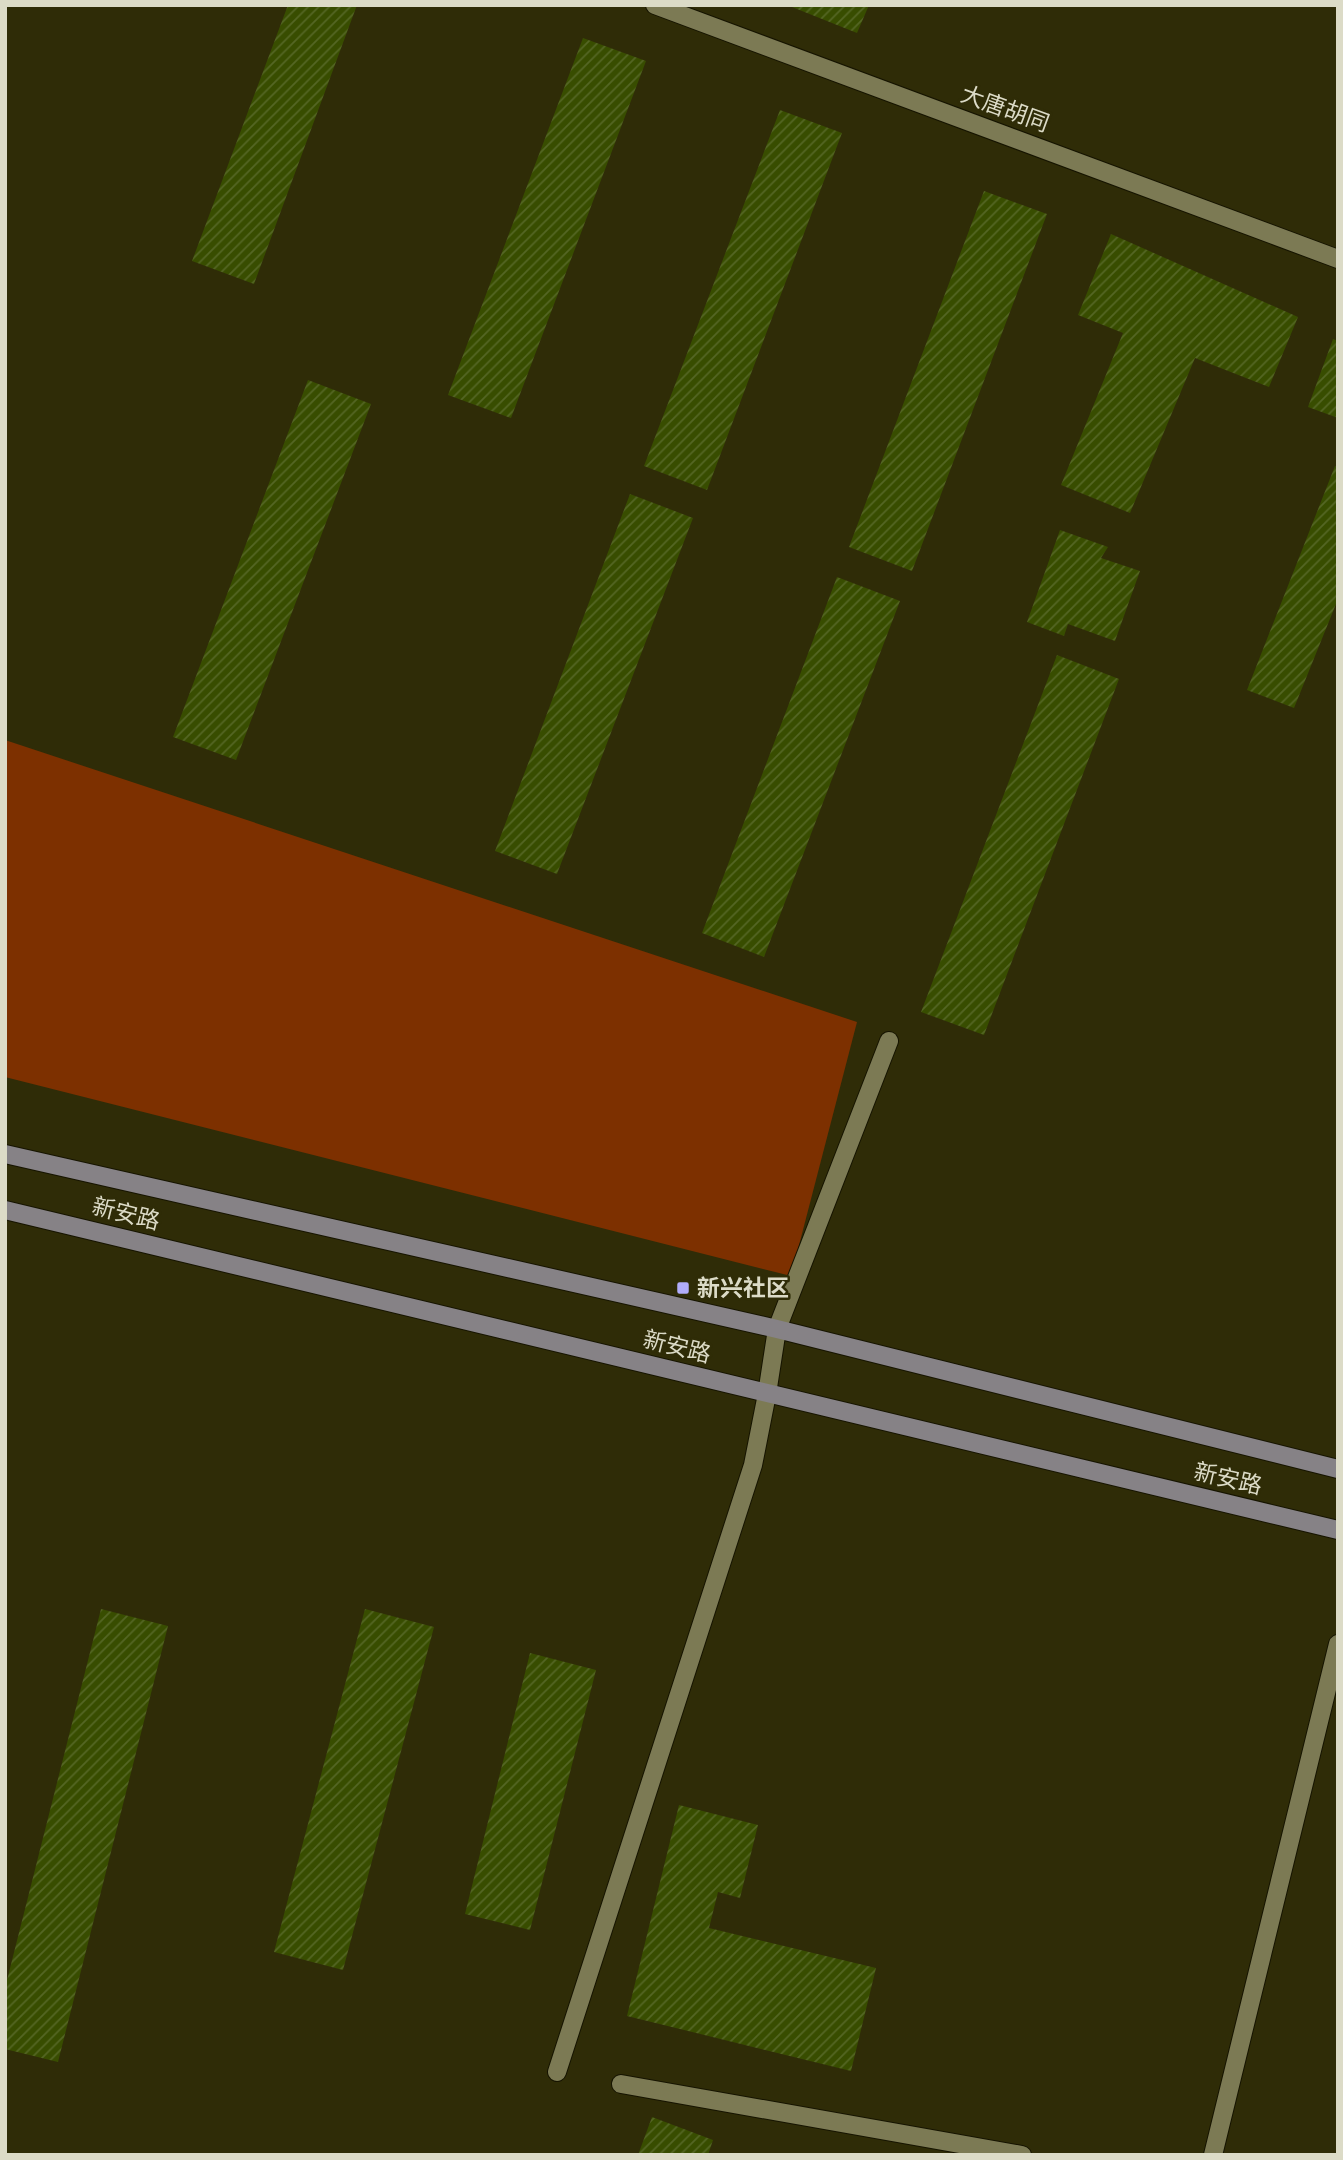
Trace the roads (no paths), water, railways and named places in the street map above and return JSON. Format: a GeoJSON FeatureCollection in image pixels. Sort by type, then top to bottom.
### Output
{"type":"FeatureCollection","features":[{"type":"Feature","properties":{"kind":"main road","name":"新安路"},"geometry":{"type":"LineString","coordinates":[[5,1154],[777,1329],[1338,1469]]}},
{"type":"Feature","properties":{"kind":"main road","name":"新安路"},"geometry":{"type":"LineString","coordinates":[[5,1210],[1338,1530]]}},
{"type":"Feature","properties":{"kind":"street","name":"大唐胡同"},"geometry":{"type":"LineString","coordinates":[[655,5],[1338,259]]}},
{"type":"Feature","properties":{"kind":"street"},"geometry":{"type":"LineString","coordinates":[[557,2072],[753,1465],[777,1329],[889,1041]]}},
{"type":"Feature","properties":{"kind":"street"},"geometry":{"type":"LineString","coordinates":[[1213,2155],[1338,1644]]}},
{"type":"Feature","properties":{"kind":"street"},"geometry":{"type":"LineString","coordinates":[[621,2084],[1022,2155]]}},
{"type":"Feature","properties":{"kind":"place","name":"新兴社区"},"geometry":{"type":"Point","coordinates":[683,1288]}}]}
